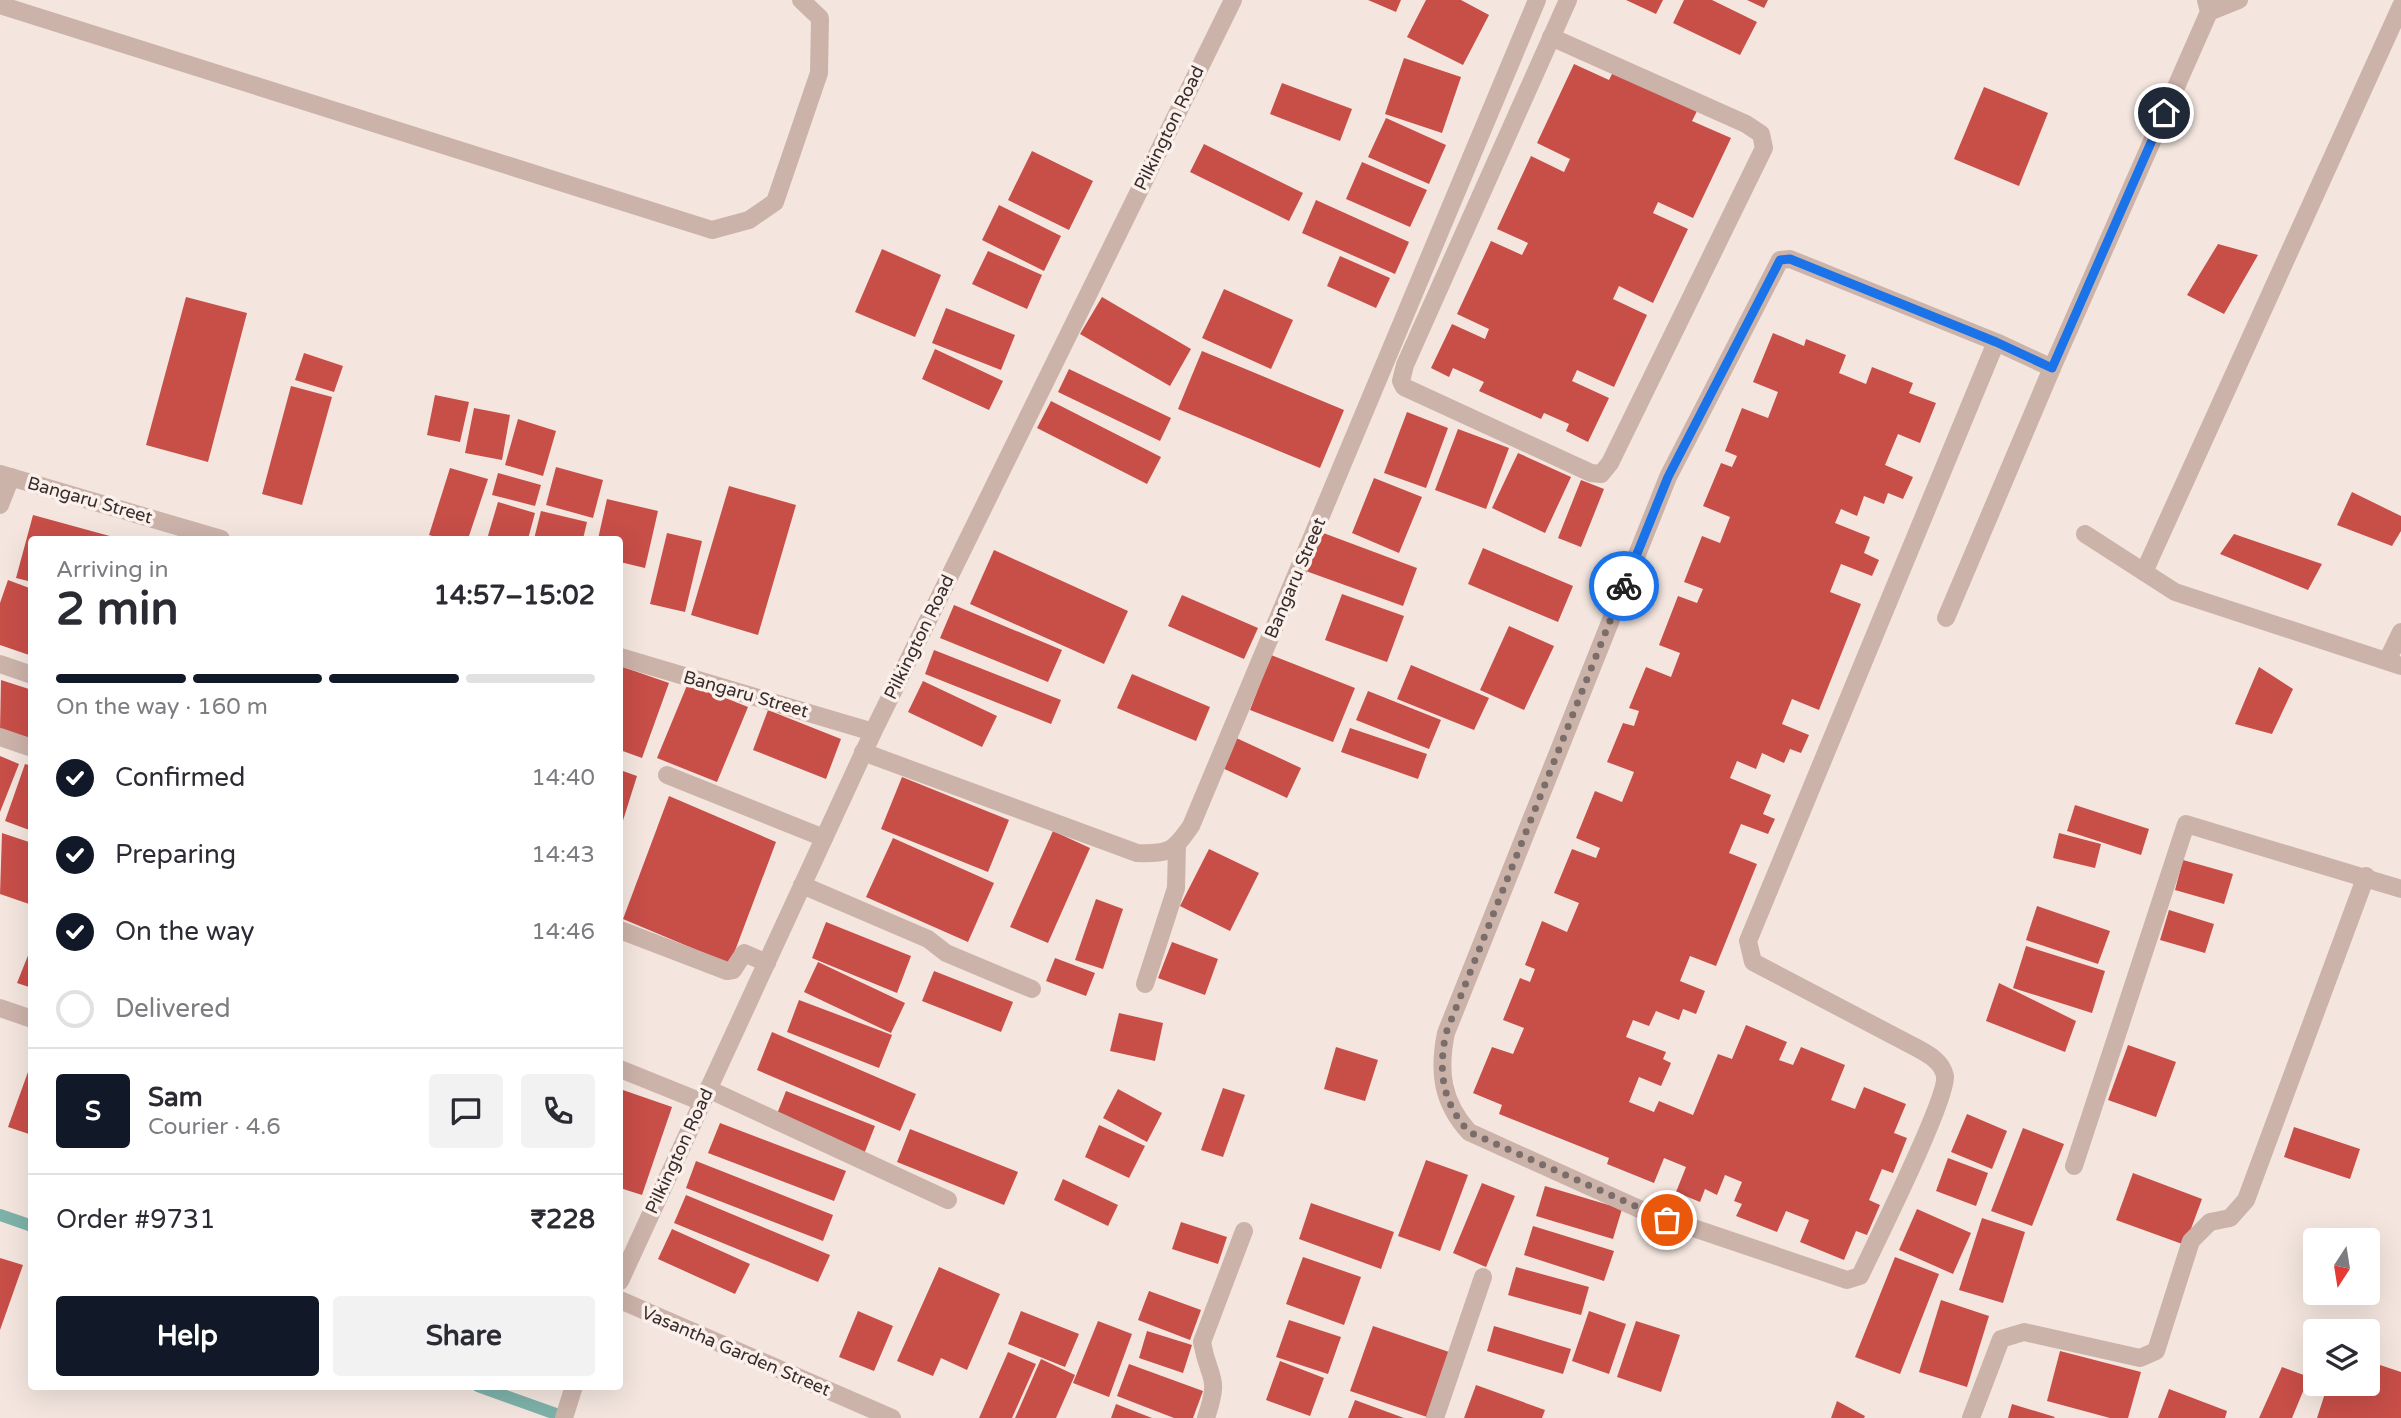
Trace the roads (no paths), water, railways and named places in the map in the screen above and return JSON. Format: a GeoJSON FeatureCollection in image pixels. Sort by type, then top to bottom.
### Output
{"type":"FeatureCollection","features":[{"type":"Feature","properties":{"kind":"street"},"geometry":{"type":"LineString","coordinates":[[0,5],[31,7],[712,230],[749,220],[775,202],[818,73],[820,18],[802,0]]}},
{"type":"Feature","properties":{"kind":"street","name":"Pilkington Road"},"geometry":{"type":"LineString","coordinates":[[623,1274],[863,752],[1233,0]]}},
{"type":"Feature","properties":{"kind":"street","name":"Bangaru Street"},"geometry":{"type":"LineString","coordinates":[[1177,845],[1191,826],[1537,0]]}},
{"type":"Feature","properties":{"kind":"street"},"geometry":{"type":"LineString","coordinates":[[1551,37],[1746,124],[1761,134],[1765,148],[1610,463],[1601,474],[1591,473],[1404,387],[1401,381],[1405,365],[1551,37],[1568,0]]}},
{"type":"Feature","properties":{"kind":"street"},"geometry":{"type":"LineString","coordinates":[[1946,618],[2207,6],[2239,0]]}},
{"type":"Feature","properties":{"kind":"street"},"geometry":{"type":"LineString","coordinates":[[2144,572],[2401,6]]}},
{"type":"Feature","properties":{"kind":"street"},"geometry":{"type":"LineString","coordinates":[[1996,342],[1748,941],[1753,962],[1915,1047],[1937,1060],[1945,1074],[1945,1085],[1928,1130],[1860,1276],[1847,1280],[1646,1212],[1469,1132],[1454,1115],[1444,1095],[1441,1059],[1446,1033],[1668,477],[1780,260],[1790,259],[1996,342],[2052,368]]}},
{"type":"Feature","properties":{"kind":"street"},"geometry":{"type":"LineString","coordinates":[[0,505],[5,475]]}},
{"type":"Feature","properties":{"kind":"street","name":"Bangaru Street"},"geometry":{"type":"LineString","coordinates":[[5,475],[211,536]]}},
{"type":"Feature","properties":{"kind":"street"},"geometry":{"type":"LineString","coordinates":[[2085,534],[2175,592],[2394,664],[2401,632]]}},
{"type":"Feature","properties":{"kind":"street","name":"Bangaru Street"},"geometry":{"type":"LineString","coordinates":[[623,658],[873,732]]}},
{"type":"Feature","properties":{"kind":"street"},"geometry":{"type":"LineString","coordinates":[[0,664],[28,674]]}},
{"type":"Feature","properties":{"kind":"street"},"geometry":{"type":"LineString","coordinates":[[0,737],[28,747]]}},
{"type":"Feature","properties":{"kind":"street"},"geometry":{"type":"LineString","coordinates":[[863,752],[1137,853],[1163,854],[1177,845]]}},
{"type":"Feature","properties":{"kind":"street"},"geometry":{"type":"LineString","coordinates":[[667,775],[824,838]]}},
{"type":"Feature","properties":{"kind":"street"},"geometry":{"type":"LineString","coordinates":[[2074,1166],[2186,824],[2401,888]]}},
{"type":"Feature","properties":{"kind":"street"},"geometry":{"type":"LineString","coordinates":[[1145,984],[1176,888],[1177,845]]}},
{"type":"Feature","properties":{"kind":"street"},"geometry":{"type":"LineString","coordinates":[[1971,1418],[2001,1339],[2024,1332],[2140,1358],[2156,1351],[2191,1241],[2210,1222],[2230,1218],[2246,1200],[2366,876]]}},
{"type":"Feature","properties":{"kind":"street"},"geometry":{"type":"LineString","coordinates":[[803,885],[928,939],[946,953],[1032,989]]}},
{"type":"Feature","properties":{"kind":"street"},"geometry":{"type":"LineString","coordinates":[[623,931],[727,971],[733,970],[744,953],[767,963]]}},
{"type":"Feature","properties":{"kind":"street"},"geometry":{"type":"LineString","coordinates":[[0,1008],[28,1017]]}},
{"type":"Feature","properties":{"kind":"street"},"geometry":{"type":"LineString","coordinates":[[623,1070],[705,1096],[947,1200]]}},
{"type":"Feature","properties":{"kind":"street"},"geometry":{"type":"LineString","coordinates":[[1206,1418],[1215,1392],[1202,1342],[1244,1231]]}},
{"type":"Feature","properties":{"kind":"street"},"geometry":{"type":"LineString","coordinates":[[1435,1418],[1483,1278]]}},
{"type":"Feature","properties":{"kind":"street","name":"Vasantha Garden Street"},"geometry":{"type":"LineString","coordinates":[[623,1301],[892,1418]]}},
{"type":"Feature","properties":{"kind":"street"},"geometry":{"type":"LineString","coordinates":[[564,1418],[573,1390]]}},
{"type":"Feature","properties":{"kind":"waterway"},"geometry":{"type":"LineString","coordinates":[[0,1215],[28,1225]]}},
{"type":"Feature","properties":{"kind":"waterway"},"geometry":{"type":"LineString","coordinates":[[489,1390],[567,1418]]}}]}
